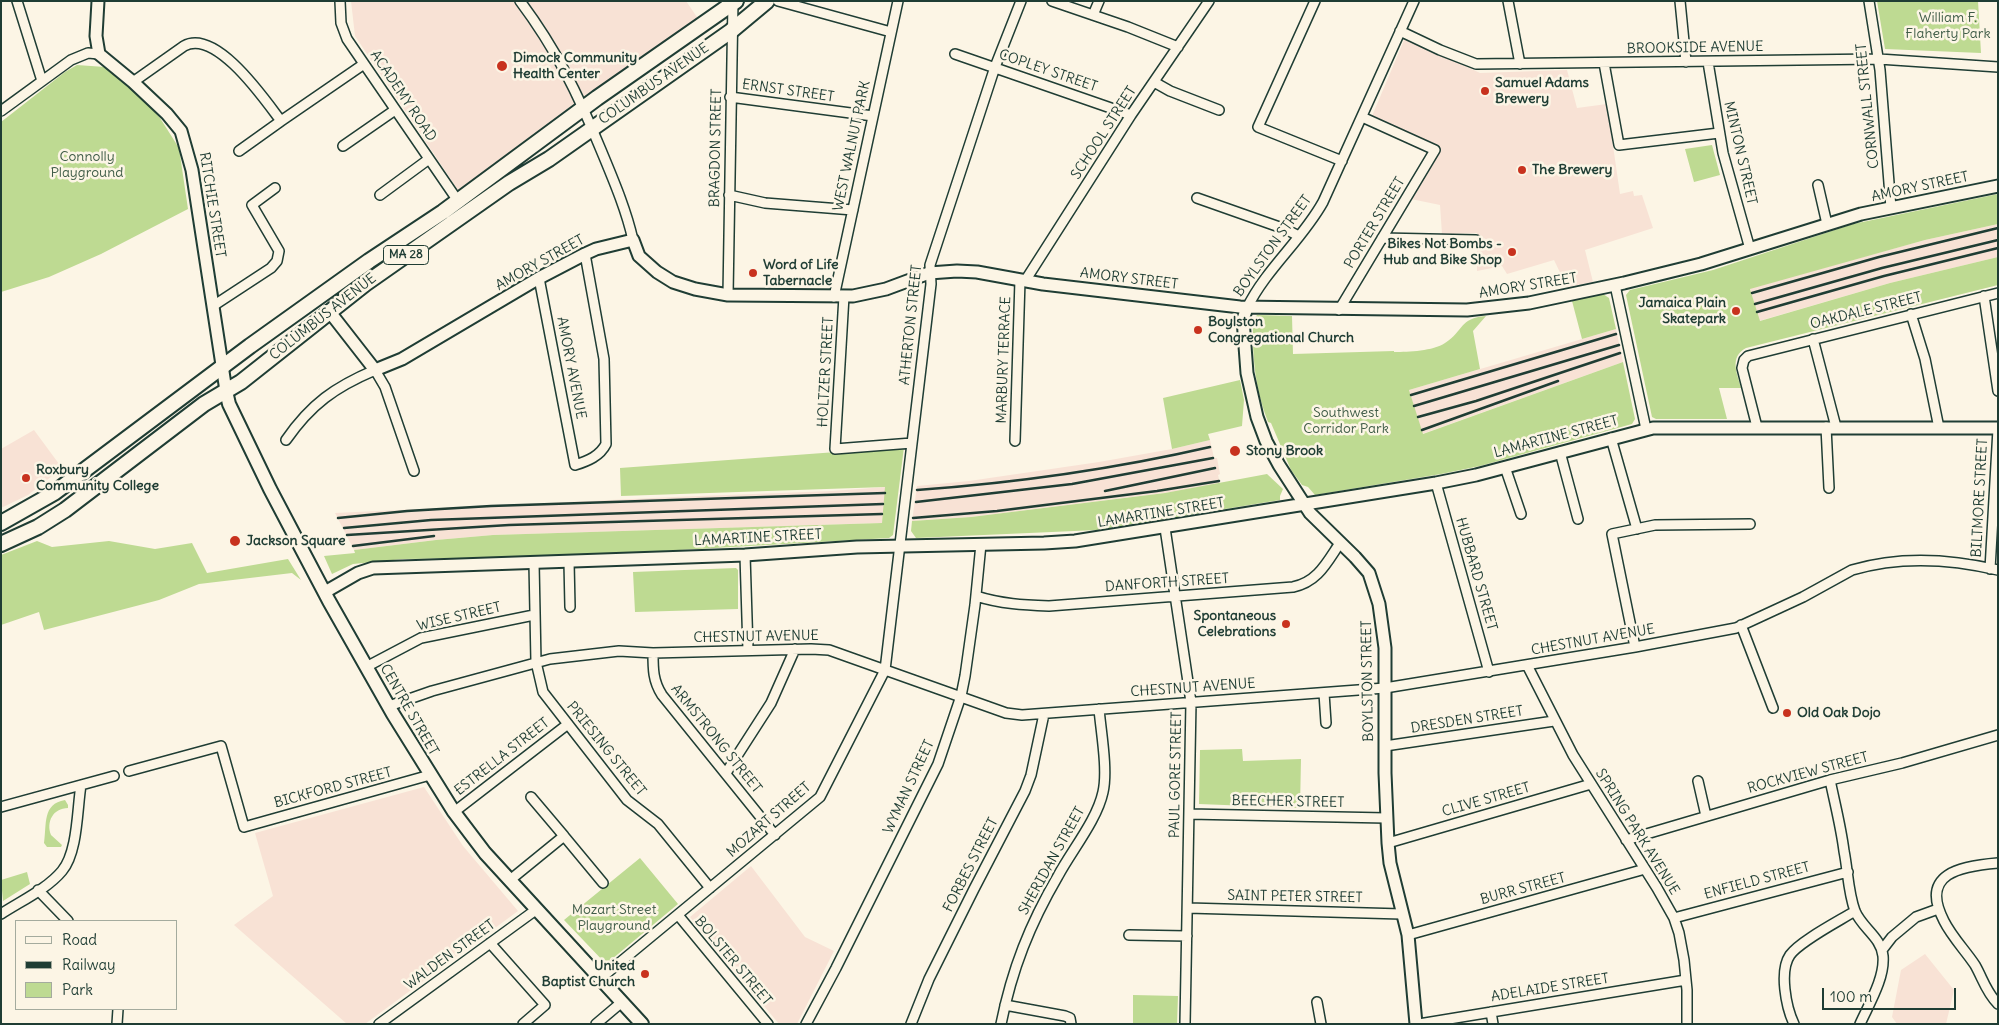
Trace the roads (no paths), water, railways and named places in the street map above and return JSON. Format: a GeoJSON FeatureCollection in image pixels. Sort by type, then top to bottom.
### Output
{"type":"FeatureCollection","features":[{"type":"Feature","properties":{"kind":"main road","name":"COLUMBUS AVENUE"},"geometry":{"type":"LineString","coordinates":[[1,544],[38,527],[63,512],[184,419],[251,374],[329,311],[509,183],[549,159],[731,30],[767,1]]}},
{"type":"Feature","properties":{"kind":"main road","name":"COLUMBUS AVENUE"},"geometry":{"type":"LineString","coordinates":[[1,523],[54,493],[222,367],[354,272],[458,201],[734,2]]}},
{"type":"Feature","properties":{"kind":"main road","name":"CENTRE STREET"},"geometry":{"type":"LineString","coordinates":[[226,391],[229,404],[270,489],[325,592],[388,706],[454,812],[473,839],[642,1024]]}},
{"type":"Feature","properties":{"kind":"street"},"geometry":{"type":"LineString","coordinates":[[28,1],[18,3],[42,81]]}},
{"type":"Feature","properties":{"kind":"street"},"geometry":{"type":"LineString","coordinates":[[1,111],[71,60],[88,53],[99,54],[96,36],[98,1]]}},
{"type":"Feature","properties":{"kind":"street","name":"ACADEMY ROAD"},"geometry":{"type":"LineString","coordinates":[[340,1],[341,22],[348,39],[458,201]]}},
{"type":"Feature","properties":{"kind":"street"},"geometry":{"type":"LineString","coordinates":[[520,1],[542,30],[584,109],[616,189],[632,240]]}},
{"type":"Feature","properties":{"kind":"street"},"geometry":{"type":"LineString","coordinates":[[778,1],[891,32]]}},
{"type":"Feature","properties":{"kind":"street","name":"WEST WALNUT PARK"},"geometry":{"type":"LineString","coordinates":[[839,296],[853,210],[898,1]]}},
{"type":"Feature","properties":{"kind":"street","name":"ATHERTON STREET"},"geometry":{"type":"LineString","coordinates":[[901,546],[931,284],[930,265],[995,67],[1021,1]]}},
{"type":"Feature","properties":{"kind":"street"},"geometry":{"type":"LineString","coordinates":[[1052,1],[1128,27],[1178,47]]}},
{"type":"Feature","properties":{"kind":"street"},"geometry":{"type":"LineString","coordinates":[[1093,15],[1099,1]]}},
{"type":"Feature","properties":{"kind":"street","name":"SCHOOL STREET"},"geometry":{"type":"LineString","coordinates":[[1023,280],[1131,115],[1209,1]]}},
{"type":"Feature","properties":{"kind":"street"},"geometry":{"type":"LineString","coordinates":[[1315,1],[1258,127],[1342,161]]}},
{"type":"Feature","properties":{"kind":"street","name":"BOYLSTON STREET"},"geometry":{"type":"LineString","coordinates":[[1414,1],[1320,208],[1256,291],[1243,318],[1248,382],[1257,417],[1274,457],[1304,505],[1318,522],[1369,573],[1377,596],[1384,630],[1384,746],[1388,843],[1390,863],[1408,935],[1418,1024]]}},
{"type":"Feature","properties":{"kind":"street"},"geometry":{"type":"LineString","coordinates":[[1508,1],[1520,64]]}},
{"type":"Feature","properties":{"kind":"street"},"geometry":{"type":"LineString","coordinates":[[1680,1],[1686,62]]}},
{"type":"Feature","properties":{"kind":"street","name":"CORNWALL STREET"},"geometry":{"type":"LineString","coordinates":[[1869,1],[1879,59],[1891,208]]}},
{"type":"Feature","properties":{"kind":"street","name":"BRAGDON STREET"},"geometry":{"type":"LineString","coordinates":[[728,295],[731,30],[734,2]]}},
{"type":"Feature","properties":{"kind":"street","name":"BROOKSIDE AVENUE"},"geometry":{"type":"LineString","coordinates":[[1400,31],[1467,62],[1476,64],[1879,59],[1998,67]]}},
{"type":"Feature","properties":{"kind":"street"},"geometry":{"type":"LineString","coordinates":[[133,82],[189,43],[208,46],[224,55],[244,74],[281,121]]}},
{"type":"Feature","properties":{"kind":"street","name":"RITCHIE STREET"},"geometry":{"type":"LineString","coordinates":[[99,54],[133,82],[167,114],[181,131],[192,170],[222,367]]}},
{"type":"Feature","properties":{"kind":"street","name":"COPLEY STREET"},"geometry":{"type":"LineString","coordinates":[[955,54],[1131,115]]}},
{"type":"Feature","properties":{"kind":"street","name":"MINTON STREET"},"geometry":{"type":"LineString","coordinates":[[1708,62],[1719,134],[1750,249]]}},
{"type":"Feature","properties":{"kind":"street"},"geometry":{"type":"LineString","coordinates":[[1604,63],[1619,145],[1719,134]]}},
{"type":"Feature","properties":{"kind":"street"},"geometry":{"type":"LineString","coordinates":[[239,151],[364,64]]}},
{"type":"Feature","properties":{"kind":"street"},"geometry":{"type":"LineString","coordinates":[[1154,82],[1170,91],[1219,110]]}},
{"type":"Feature","properties":{"kind":"street","name":"ERNST STREET"},"geometry":{"type":"LineString","coordinates":[[730,97],[873,116]]}},
{"type":"Feature","properties":{"kind":"street"},"geometry":{"type":"LineString","coordinates":[[343,146],[395,110]]}},
{"type":"Feature","properties":{"kind":"street","name":"PORTER STREET"},"geometry":{"type":"LineString","coordinates":[[1339,310],[1435,150],[1362,117]]}},
{"type":"Feature","properties":{"kind":"street"},"geometry":{"type":"LineString","coordinates":[[380,195],[429,159]]}},
{"type":"Feature","properties":{"kind":"street"},"geometry":{"type":"LineString","coordinates":[[1818,185],[1827,224]]}},
{"type":"Feature","properties":{"kind":"street","name":"AMORY STREET"},"geometry":{"type":"LineString","coordinates":[[375,370],[423,348],[539,278],[585,254],[596,249],[632,240],[639,256],[673,282],[695,289],[728,295],[853,296],[886,289],[929,273],[970,272],[1247,308],[1339,310],[1486,309],[1530,304],[1615,285],[1701,264],[1827,224],[1891,208],[1998,186]]}},
{"type":"Feature","properties":{"kind":"street"},"geometry":{"type":"LineString","coordinates":[[213,306],[271,268],[277,260],[279,251],[252,206],[275,188]]}},
{"type":"Feature","properties":{"kind":"street"},"geometry":{"type":"LineString","coordinates":[[729,195],[765,203],[853,210]]}},
{"type":"Feature","properties":{"kind":"street"},"geometry":{"type":"LineString","coordinates":[[1197,198],[1285,228],[1299,236]]}},
{"type":"Feature","properties":{"kind":"street"},"geometry":{"type":"LineString","coordinates":[[1382,238],[1476,240]]}},
{"type":"Feature","properties":{"kind":"street","name":"AMORY AVENUE"},"geometry":{"type":"LineString","coordinates":[[539,278],[575,465],[596,456],[606,444],[604,360],[585,254]]}},
{"type":"Feature","properties":{"kind":"street","name":"MARBURY TERRACE"},"geometry":{"type":"LineString","coordinates":[[1015,441],[1023,280]]}},
{"type":"Feature","properties":{"kind":"street"},"geometry":{"type":"LineString","coordinates":[[1615,285],[1646,429]]}},
{"type":"Feature","properties":{"kind":"street","name":"OAKDALE STREET"},"geometry":{"type":"LineString","coordinates":[[1757,427],[1742,371],[1744,360],[1756,353],[1998,293]]}},
{"type":"Feature","properties":{"kind":"street","name":"HOLTZER STREET"},"geometry":{"type":"LineString","coordinates":[[839,296],[836,449],[912,443]]}},
{"type":"Feature","properties":{"kind":"street"},"geometry":{"type":"LineString","coordinates":[[1984,296],[1998,390]]}},
{"type":"Feature","properties":{"kind":"street"},"geometry":{"type":"LineString","coordinates":[[329,311],[375,370],[385,387],[414,471]]}},
{"type":"Feature","properties":{"kind":"street"},"geometry":{"type":"LineString","coordinates":[[1911,314],[1925,359],[1939,428]]}},
{"type":"Feature","properties":{"kind":"street"},"geometry":{"type":"LineString","coordinates":[[1813,339],[1831,427],[1829,488]]}},
{"type":"Feature","properties":{"kind":"street","name":"CENTRE STREET"},"geometry":{"type":"LineString","coordinates":[[222,367],[226,391]]}},
{"type":"Feature","properties":{"kind":"street"},"geometry":{"type":"LineString","coordinates":[[286,440],[299,421],[318,402],[359,377],[375,370]]}},
{"type":"Feature","properties":{"kind":"street","name":"LAMARTINE STREET"},"geometry":{"type":"LineString","coordinates":[[325,592],[358,573],[369,569],[745,555],[857,547],[1075,541],[1436,483],[1505,467],[1646,429],[1663,427],[1998,428]]}},
{"type":"Feature","properties":{"kind":"street","name":"BILTMORE STREET"},"geometry":{"type":"LineString","coordinates":[[1994,570],[1998,428]]}},
{"type":"Feature","properties":{"kind":"street"},"geometry":{"type":"LineString","coordinates":[[1611,438],[1637,529]]}},
{"type":"Feature","properties":{"kind":"street"},"geometry":{"type":"LineString","coordinates":[[1560,452],[1578,519]]}},
{"type":"Feature","properties":{"kind":"street"},"geometry":{"type":"LineString","coordinates":[[1505,467],[1521,514]]}},
{"type":"Feature","properties":{"kind":"street","name":"HUBBARD STREET"},"geometry":{"type":"LineString","coordinates":[[1436,483],[1489,672]]}},
{"type":"Feature","properties":{"kind":"street"},"geometry":{"type":"LineString","coordinates":[[1635,647],[1612,534],[1655,525],[1750,524]]}},
{"type":"Feature","properties":{"kind":"street","name":"PAUL GORE STREET"},"geometry":{"type":"LineString","coordinates":[[1165,528],[1191,702],[1185,1024]]}},
{"type":"Feature","properties":{"kind":"street","name":"DANFORTH STREET"},"geometry":{"type":"LineString","coordinates":[[976,596],[994,602],[1049,606],[1298,586],[1309,582],[1318,575],[1340,543]]}},
{"type":"Feature","properties":{"kind":"street","name":"WYMAN STREET"},"geometry":{"type":"LineString","coordinates":[[806,1024],[938,764],[961,696],[976,596],[980,544]]}},
{"type":"Feature","properties":{"kind":"street","name":"MOZART STREET"},"geometry":{"type":"LineString","coordinates":[[601,978],[820,797],[885,670],[901,546]]}},
{"type":"Feature","properties":{"kind":"street"},"geometry":{"type":"LineString","coordinates":[[745,555],[748,650]]}},
{"type":"Feature","properties":{"kind":"street","name":"CHESTNUT AVENUE"},"geometry":{"type":"LineString","coordinates":[[388,706],[432,691],[536,662],[619,652],[829,650],[1010,714],[1044,714],[1385,688],[1635,647],[1741,626],[1803,597],[1852,570],[1860,568],[1900,561],[1922,560],[1994,570]]}},
{"type":"Feature","properties":{"kind":"street"},"geometry":{"type":"LineString","coordinates":[[569,562],[570,607]]}},
{"type":"Feature","properties":{"kind":"street","name":"PRIESING STREET"},"geometry":{"type":"LineString","coordinates":[[534,563],[536,662],[543,692],[627,800],[658,824],[710,888]]}},
{"type":"Feature","properties":{"kind":"street","name":"WISE STREET"},"geometry":{"type":"LineString","coordinates":[[366,667],[424,637],[534,615]]}},
{"type":"Feature","properties":{"kind":"street"},"geometry":{"type":"LineString","coordinates":[[1741,626],[1773,708]]}},
{"type":"Feature","properties":{"kind":"street"},"geometry":{"type":"LineString","coordinates":[[726,773],[771,703],[795,649]]}},
{"type":"Feature","properties":{"kind":"street","name":"ARMSTRONG STREET"},"geometry":{"type":"LineString","coordinates":[[653,653],[653,676],[656,686],[775,835]]}},
{"type":"Feature","properties":{"kind":"street","name":"SPRING PARK AVENUE"},"geometry":{"type":"LineString","coordinates":[[1528,665],[1554,720],[1591,784],[1674,918],[1682,946],[1686,980],[1687,1024]]}},
{"type":"Feature","properties":{"kind":"street"},"geometry":{"type":"LineString","coordinates":[[1324,693],[1326,723]]}},
{"type":"Feature","properties":{"kind":"street","name":"SHERIDAN STREET"},"geometry":{"type":"LineString","coordinates":[[1001,1024],[1014,970],[1035,918],[1093,817],[1102,797],[1105,775],[1099,709]]}},
{"type":"Feature","properties":{"kind":"street","name":"FORBES STREET"},"geometry":{"type":"LineString","coordinates":[[911,1024],[929,979],[1025,791],[1031,776],[1044,714]]}},
{"type":"Feature","properties":{"kind":"street","name":"DRESDEN STREET"},"geometry":{"type":"LineString","coordinates":[[1384,746],[1554,720]]}},
{"type":"Feature","properties":{"kind":"street","name":"ESTRELLA STREET"},"geometry":{"type":"LineString","coordinates":[[454,812],[568,724]]}},
{"type":"Feature","properties":{"kind":"street","name":"ROCKVIEW STREET"},"geometry":{"type":"LineString","coordinates":[[1626,840],[1830,780],[1902,763],[1998,735]]}},
{"type":"Feature","properties":{"kind":"street","name":"BICKFORD STREET"},"geometry":{"type":"LineString","coordinates":[[129,772],[221,746],[244,827],[430,775]]}},
{"type":"Feature","properties":{"kind":"street"},"geometry":{"type":"LineString","coordinates":[[1,807],[114,776]]}},
{"type":"Feature","properties":{"kind":"street"},"geometry":{"type":"LineString","coordinates":[[1830,780],[1851,896],[1862,924],[1880,944],[1883,956],[1882,971],[1860,1024]]}},
{"type":"Feature","properties":{"kind":"street"},"geometry":{"type":"LineString","coordinates":[[1698,781],[1706,816]]}},
{"type":"Feature","properties":{"kind":"street","name":"CLIVE STREET"},"geometry":{"type":"LineString","coordinates":[[1388,843],[1591,784]]}},
{"type":"Feature","properties":{"kind":"street"},"geometry":{"type":"LineString","coordinates":[[1,914],[38,890],[61,872],[70,857],[82,785]]}},
{"type":"Feature","properties":{"kind":"street"},"geometry":{"type":"LineString","coordinates":[[531,797],[603,883]]}},
{"type":"Feature","properties":{"kind":"street","name":"BEECHER STREET"},"geometry":{"type":"LineString","coordinates":[[1189,814],[1386,818]]}},
{"type":"Feature","properties":{"kind":"street"},"geometry":{"type":"LineString","coordinates":[[510,880],[564,836]]}},
{"type":"Feature","properties":{"kind":"street"},"geometry":{"type":"LineString","coordinates":[[1998,863],[1960,869],[1944,877],[1937,893],[1938,909],[1944,922],[1975,966],[1988,995],[1998,1004]]}},
{"type":"Feature","properties":{"kind":"street","name":"BURR STREET"},"geometry":{"type":"LineString","coordinates":[[1408,935],[1645,869]]}},
{"type":"Feature","properties":{"kind":"street","name":"ENFIELD STREET"},"geometry":{"type":"LineString","coordinates":[[1674,918],[1848,872]]}},
{"type":"Feature","properties":{"kind":"street"},"geometry":{"type":"LineString","coordinates":[[38,890],[67,920]]}},
{"type":"Feature","properties":{"kind":"street","name":"SAINT PETER STREET"},"geometry":{"type":"LineString","coordinates":[[1188,908],[1402,914]]}},
{"type":"Feature","properties":{"kind":"street","name":"WALDEN STREET"},"geometry":{"type":"LineString","coordinates":[[379,1024],[537,909]]}},
{"type":"Feature","properties":{"kind":"street"},"geometry":{"type":"LineString","coordinates":[[1882,950],[1892,937],[1916,917],[1938,909]]}},
{"type":"Feature","properties":{"kind":"street"},"geometry":{"type":"LineString","coordinates":[[1794,1024],[1787,1003],[1784,984],[1785,967],[1790,955],[1809,940],[1856,911]]}},
{"type":"Feature","properties":{"kind":"street","name":"BOLSTER STREET"},"geometry":{"type":"LineString","coordinates":[[678,915],[768,1024]]}},
{"type":"Feature","properties":{"kind":"street"},"geometry":{"type":"LineString","coordinates":[[1129,935],[1187,936]]}},
{"type":"Feature","properties":{"kind":"street"},"geometry":{"type":"LineString","coordinates":[[490,943],[545,1005],[523,1024]]}},
{"type":"Feature","properties":{"kind":"street","name":"ADELAIDE STREET"},"geometry":{"type":"LineString","coordinates":[[1418,1024],[1686,980]]}},
{"type":"Feature","properties":{"kind":"street"},"geometry":{"type":"LineString","coordinates":[[596,1024],[622,1002]]}},
{"type":"Feature","properties":{"kind":"street"},"geometry":{"type":"LineString","coordinates":[[1317,1002],[1321,1024]]}},
{"type":"Feature","properties":{"kind":"street"},"geometry":{"type":"LineString","coordinates":[[1005,1005],[1065,1016],[1070,1018],[1071,1024]]}},
{"type":"Feature","properties":{"kind":"street"},"geometry":{"type":"LineString","coordinates":[[117,1024],[118,1010]]}},
{"type":"Feature","properties":{"kind":"street"},"geometry":{"type":"LineString","coordinates":[[1491,1012],[1493,1024]]}},
{"type":"Feature","properties":{"kind":"railway"},"geometry":{"type":"LineString","coordinates":[[1752,293],[1879,257],[1998,228]]}},
{"type":"Feature","properties":{"kind":"railway"},"geometry":{"type":"LineString","coordinates":[[1755,304],[1882,268],[1998,240]]}},
{"type":"Feature","properties":{"kind":"railway"},"geometry":{"type":"LineString","coordinates":[[1757,312],[1884,276],[1998,248]]}},
{"type":"Feature","properties":{"kind":"railway"},"geometry":{"type":"LineString","coordinates":[[1411,395],[1616,334]]}},
{"type":"Feature","properties":{"kind":"railway"},"geometry":{"type":"LineString","coordinates":[[1414,406],[1619,345]]}},
{"type":"Feature","properties":{"kind":"railway"},"geometry":{"type":"LineString","coordinates":[[1418,417],[1476,401],[1620,353]]}},
{"type":"Feature","properties":{"kind":"railway"},"geometry":{"type":"LineString","coordinates":[[1422,430],[1558,381]]}},
{"type":"Feature","properties":{"kind":"railway"},"geometry":{"type":"LineString","coordinates":[[917,490],[1064,474],[1138,462],[1210,447]]}},
{"type":"Feature","properties":{"kind":"railway"},"geometry":{"type":"LineString","coordinates":[[916,502],[1072,484],[1213,458]]}},
{"type":"Feature","properties":{"kind":"railway"},"geometry":{"type":"LineString","coordinates":[[1105,491],[1215,468]]}},
{"type":"Feature","properties":{"kind":"railway"},"geometry":{"type":"LineString","coordinates":[[913,518],[997,511],[1157,491],[1219,481]]}},
{"type":"Feature","properties":{"kind":"railway"},"geometry":{"type":"LineString","coordinates":[[338,518],[407,511],[491,506],[885,493]]}},
{"type":"Feature","properties":{"kind":"railway"},"geometry":{"type":"LineString","coordinates":[[344,528],[431,520],[883,504]]}},
{"type":"Feature","properties":{"kind":"railway"},"geometry":{"type":"LineString","coordinates":[[347,535],[509,525],[882,514]]}},
{"type":"Feature","properties":{"kind":"railway"},"geometry":{"type":"LineString","coordinates":[[353,546],[434,536]]}},
{"type":"Feature","properties":{"kind":"place","name":"Dimock Community Health Center"},"geometry":{"type":"Point","coordinates":[502,66]}},
{"type":"Feature","properties":{"kind":"place","name":"Samuel Adams Brewery"},"geometry":{"type":"Point","coordinates":[1485,91]}},
{"type":"Feature","properties":{"kind":"place","name":"The Brewery"},"geometry":{"type":"Point","coordinates":[1522,170]}},
{"type":"Feature","properties":{"kind":"place","name":"Bikes Not Bombs - Hub and Bike Shop"},"geometry":{"type":"Point","coordinates":[1512,252]}},
{"type":"Feature","properties":{"kind":"place","name":"Word of Life Tabernacle"},"geometry":{"type":"Point","coordinates":[753,273]}},
{"type":"Feature","properties":{"kind":"place","name":"Jamaica Plain Skatepark"},"geometry":{"type":"Point","coordinates":[1736,311]}},
{"type":"Feature","properties":{"kind":"place","name":"Boylston Congregational Church"},"geometry":{"type":"Point","coordinates":[1198,330]}},
{"type":"Feature","properties":{"kind":"place","name":"Stony Brook"},"geometry":{"type":"Point","coordinates":[1235,451]}},
{"type":"Feature","properties":{"kind":"place","name":"Roxbury Community College"},"geometry":{"type":"Point","coordinates":[26,478]}},
{"type":"Feature","properties":{"kind":"place","name":"Jackson Square"},"geometry":{"type":"Point","coordinates":[235,541]}},
{"type":"Feature","properties":{"kind":"place","name":"Spontaneous Celebrations"},"geometry":{"type":"Point","coordinates":[1286,624]}},
{"type":"Feature","properties":{"kind":"place","name":"Old Oak Dojo"},"geometry":{"type":"Point","coordinates":[1787,713]}},
{"type":"Feature","properties":{"kind":"place","name":"United Baptist Church"},"geometry":{"type":"Point","coordinates":[645,974]}},
{"type":"Feature","properties":{"kind":"park label","name":"William F. Flaherty Park"},"geometry":{"type":"Point","coordinates":[1948,26]}},
{"type":"Feature","properties":{"kind":"park label","name":"Connolly Playground"},"geometry":{"type":"Point","coordinates":[87,166]}},
{"type":"Feature","properties":{"kind":"park label","name":"Southwest Corridor Park"},"geometry":{"type":"Point","coordinates":[1346,422]}},
{"type":"Feature","properties":{"kind":"park label","name":"Mozart Street Playground"},"geometry":{"type":"Point","coordinates":[614,918]}}]}
